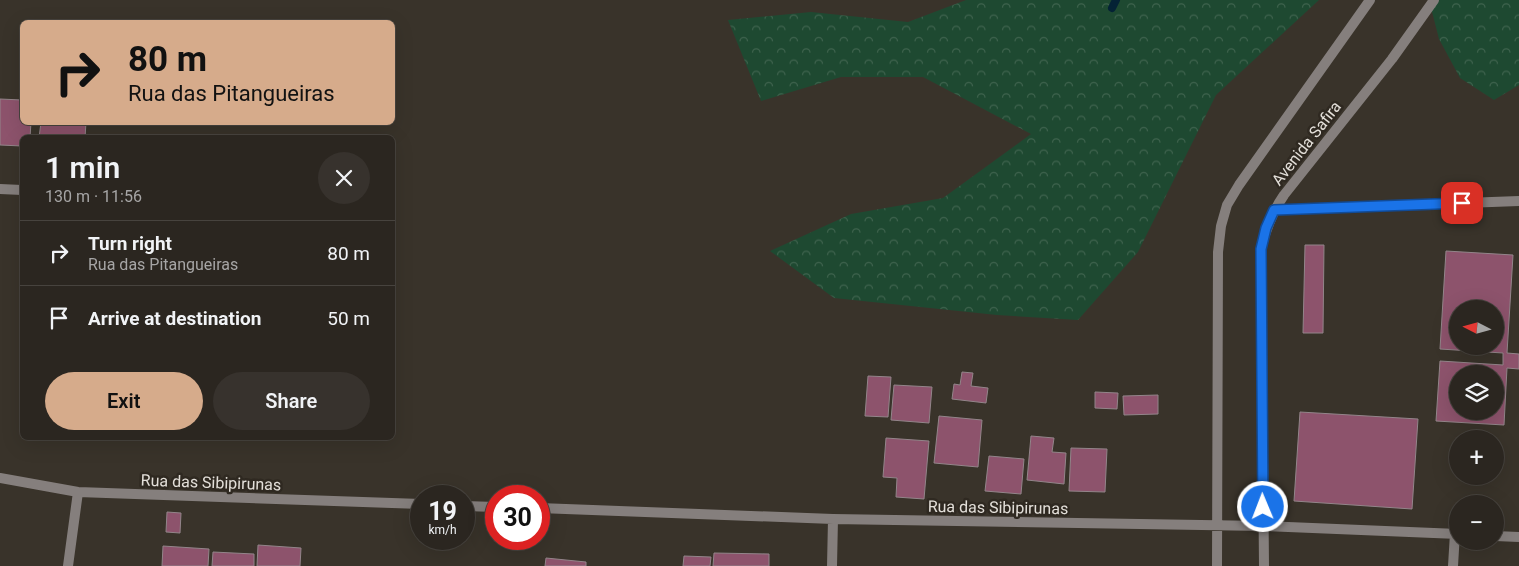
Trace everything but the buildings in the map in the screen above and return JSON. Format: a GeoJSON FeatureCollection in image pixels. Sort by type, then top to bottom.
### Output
{"type":"FeatureCollection","features":[{"type":"Feature","properties":{"kind":"street","name":"Avenida Safira"},"geometry":{"type":"LineString","coordinates":[[1217,566],[1218,252],[1221,226],[1227,204],[1370,0]]}},
{"type":"Feature","properties":{"kind":"street","name":"Avenida Safira"},"geometry":{"type":"LineString","coordinates":[[1264,566],[1261,249],[1266,228],[1274,210],[1392,59],[1434,0]]}},
{"type":"Feature","properties":{"kind":"street"},"geometry":{"type":"LineString","coordinates":[[0,189],[20,190]]}},
{"type":"Feature","properties":{"kind":"street"},"geometry":{"type":"LineString","coordinates":[[1274,210],[1519,201]]}},
{"type":"Feature","properties":{"kind":"street","name":"Rua das Sibipirunas"},"geometry":{"type":"LineString","coordinates":[[0,478],[78,492],[410,504]]}},
{"type":"Feature","properties":{"kind":"street"},"geometry":{"type":"LineString","coordinates":[[68,566],[78,492]]}},
{"type":"Feature","properties":{"kind":"street","name":"Rua das Sibipirunas"},"geometry":{"type":"LineString","coordinates":[[550,508],[832,519],[1263,526],[1449,534]]}},
{"type":"Feature","properties":{"kind":"street"},"geometry":{"type":"LineString","coordinates":[[832,519],[832,566]]}},
{"type":"Feature","properties":{"kind":"street"},"geometry":{"type":"LineString","coordinates":[[1504,536],[1519,537]]}},
{"type":"Feature","properties":{"kind":"street"},"geometry":{"type":"LineString","coordinates":[[1454,566],[1455,550]]}},
{"type":"Feature","properties":{"kind":"green space"},"geometry":{"type":"Polygon","coordinates":[[[966,0],[1319,0],[1216,95],[1138,252],[1078,320],[997,315],[834,298],[770,251],[851,214],[943,198],[1031,134],[923,77],[841,77],[761,101],[728,20],[811,12],[908,22],[966,0]]]}},
{"type":"Feature","properties":{"kind":"green space"},"geometry":{"type":"Polygon","coordinates":[[[1429,0],[1519,0],[1519,85],[1494,100],[1460,78],[1439,39],[1429,0]]]}},
{"type":"Feature","properties":{"kind":"waterway"},"geometry":{"type":"LineString","coordinates":[[1112,8],[1116,0]]}},
{"type":"Feature","properties":{"kind":"route"},"geometry":{"type":"LineString","coordinates":[[1263,507],[1261,249],[1266,228],[1274,210],[1462,203]]}}]}
